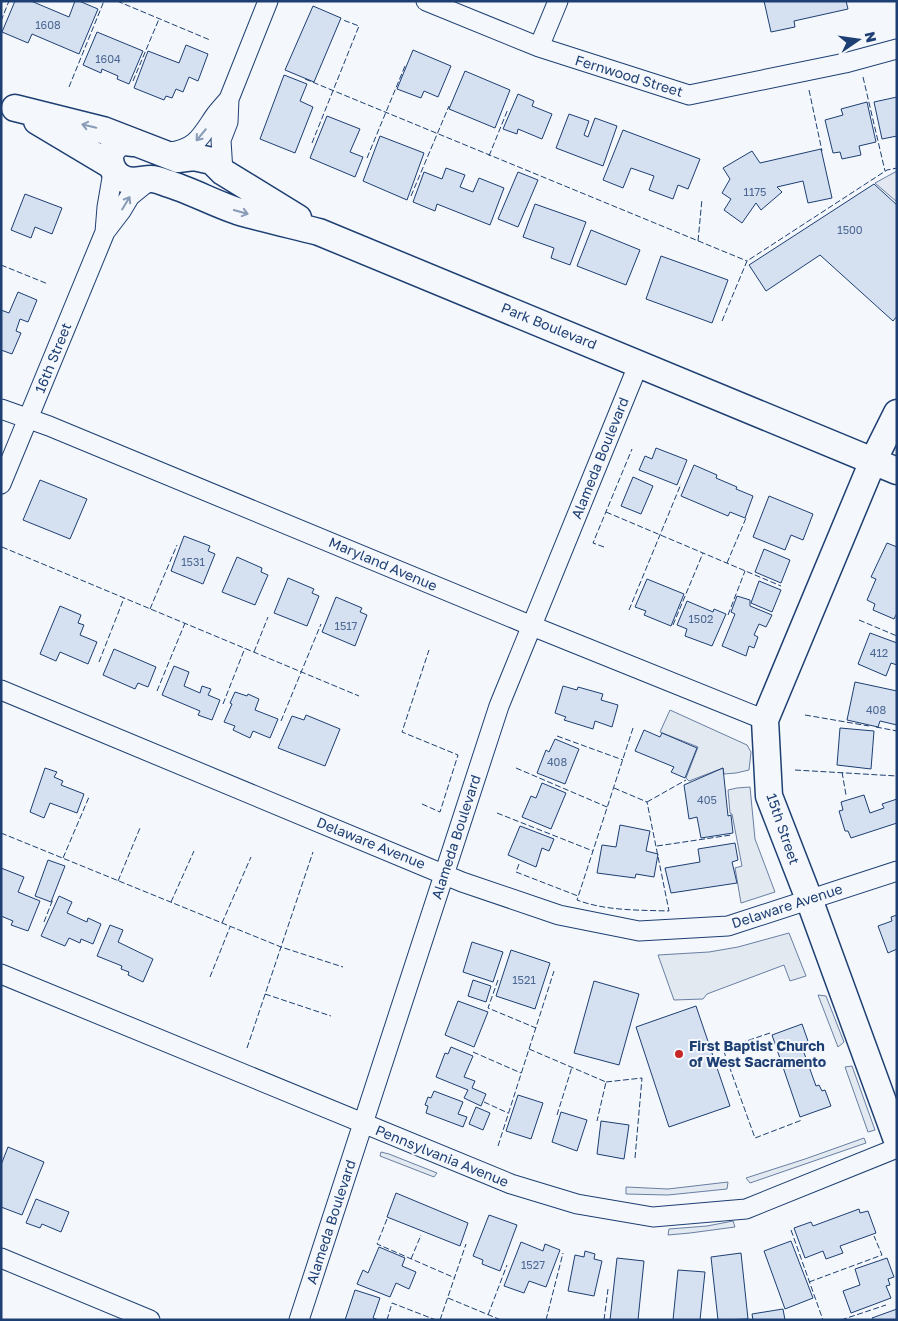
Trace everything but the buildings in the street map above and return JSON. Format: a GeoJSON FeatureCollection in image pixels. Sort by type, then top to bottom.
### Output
{"type":"FeatureCollection","features":[{"type":"Feature","properties":{"kind":"street"},"geometry":{"type":"LineString","coordinates":[[196,193],[210,192],[218,185],[222,172],[221,140],[228,122],[230,99],[268,1]]}},
{"type":"Feature","properties":{"kind":"street","name":"Fernwood Street"},"geometry":{"type":"LineString","coordinates":[[426,1],[538,47],[689,95],[845,63],[897,49]]}},
{"type":"Feature","properties":{"kind":"street"},"geometry":{"type":"LineString","coordinates":[[538,47],[558,1]]}},
{"type":"Feature","properties":{"kind":"street"},"geometry":{"type":"LineString","coordinates":[[162,153],[184,148],[201,138],[215,116],[230,99]]}},
{"type":"Feature","properties":{"kind":"street"},"geometry":{"type":"LineString","coordinates":[[8,105],[103,130],[178,159],[194,156],[212,161],[222,172],[320,232]]}},
{"type":"Feature","properties":{"kind":"street"},"geometry":{"type":"LineString","coordinates":[[8,105],[111,168]]}},
{"type":"Feature","properties":{"kind":"street"},"geometry":{"type":"LineString","coordinates":[[105,232],[111,168],[110,153],[123,142],[135,143]]}},
{"type":"Feature","properties":{"kind":"street","name":"Park Boulevard"},"geometry":{"type":"LineString","coordinates":[[111,168],[124,179],[138,181],[152,179],[196,193],[236,211],[320,232],[885,466]]}},
{"type":"Feature","properties":{"kind":"street"},"geometry":{"type":"LineString","coordinates":[[105,232],[130,196],[152,179]]}},
{"type":"Feature","properties":{"kind":"street","name":"16th Street"},"geometry":{"type":"LineString","coordinates":[[1,484],[105,232]]}},
{"type":"Feature","properties":{"kind":"street","name":"Alameda Boulevard"},"geometry":{"type":"LineString","coordinates":[[299,1320],[499,706],[639,363]]}},
{"type":"Feature","properties":{"kind":"street","name":"Maryland Avenue"},"geometry":{"type":"LineString","coordinates":[[1,408],[765,720]]}},
{"type":"Feature","properties":{"kind":"street","name":"15th Street"},"geometry":{"type":"LineString","coordinates":[[897,413],[885,466],[765,720],[769,796],[809,899],[897,1140]]}},
{"type":"Feature","properties":{"kind":"street","name":"Delaware Avenue"},"geometry":{"type":"LineString","coordinates":[[1,690],[462,882],[559,915],[639,932],[728,926],[897,871]]}},
{"type":"Feature","properties":{"kind":"street","name":"Pennsylvania Avenue"},"geometry":{"type":"LineString","coordinates":[[1,974],[511,1184],[577,1204],[653,1217],[746,1209],[897,1148]]}},
{"type":"Feature","properties":{"kind":"street"},"geometry":{"type":"LineString","coordinates":[[1,1258],[150,1320]]}},
{"type":"Feature","properties":{"kind":"shaded area"},"geometry":{"type":"Polygon","coordinates":[[[897,171],[897,202],[875,183],[897,171]]]}},
{"type":"Feature","properties":{"kind":"shaded area"},"geometry":{"type":"Polygon","coordinates":[[[670,710],[747,745],[751,752],[749,770],[724,774],[723,768],[689,781],[686,778],[698,747],[660,732],[670,710]]]}},
{"type":"Feature","properties":{"kind":"shaded area"},"geometry":{"type":"Polygon","coordinates":[[[750,787],[755,839],[775,892],[741,903],[735,868],[742,866],[732,814],[730,813],[728,790],[750,787]]]}},
{"type":"Feature","properties":{"kind":"shaded area"},"geometry":{"type":"Polygon","coordinates":[[[789,933],[806,976],[790,981],[784,965],[707,994],[703,999],[674,1000],[658,955],[709,952],[738,947],[789,933]]]}},
{"type":"Feature","properties":{"kind":"shaded area"},"geometry":{"type":"Polygon","coordinates":[[[818,995],[826,996],[844,1042],[838,1047],[818,995]]]}},
{"type":"Feature","properties":{"kind":"shaded area"},"geometry":{"type":"Polygon","coordinates":[[[852,1066],[875,1130],[868,1132],[845,1067],[852,1066]]]}},
{"type":"Feature","properties":{"kind":"shaded area"},"geometry":{"type":"Polygon","coordinates":[[[864,1138],[866,1143],[750,1183],[746,1178],[805,1159],[864,1138]]]}},
{"type":"Feature","properties":{"kind":"shaded area"},"geometry":{"type":"Polygon","coordinates":[[[381,1152],[437,1173],[434,1177],[380,1156],[381,1152]]]}},
{"type":"Feature","properties":{"kind":"shaded area"},"geometry":{"type":"Polygon","coordinates":[[[728,1182],[727,1189],[668,1195],[626,1194],[626,1187],[668,1189],[728,1182]]]}},
{"type":"Feature","properties":{"kind":"shaded area"},"geometry":{"type":"Polygon","coordinates":[[[733,1221],[735,1227],[668,1235],[669,1229],[707,1226],[733,1221]]]}},
{"type":"Feature","properties":{"kind":"fence"},"geometry":{"type":"LineString","coordinates":[[1,21],[9,1]]}},
{"type":"Feature","properties":{"kind":"fence"},"geometry":{"type":"LineString","coordinates":[[69,87],[104,1]]}},
{"type":"Feature","properties":{"kind":"fence"},"geometry":{"type":"LineString","coordinates":[[117,1],[210,40]]}},
{"type":"Feature","properties":{"kind":"fence"},"geometry":{"type":"LineString","coordinates":[[133,81],[159,19]]}},
{"type":"Feature","properties":{"kind":"fence"},"geometry":{"type":"LineString","coordinates":[[312,143],[359,26],[343,20]]}},
{"type":"Feature","properties":{"kind":"fence"},"geometry":{"type":"LineString","coordinates":[[367,158],[405,66]]}},
{"type":"Feature","properties":{"kind":"fence"},"geometry":{"type":"LineString","coordinates":[[863,77],[885,171]]}},
{"type":"Feature","properties":{"kind":"fence"},"geometry":{"type":"LineString","coordinates":[[305,79],[747,261]]}},
{"type":"Feature","properties":{"kind":"fence"},"geometry":{"type":"LineString","coordinates":[[809,90],[822,151]]}},
{"type":"Feature","properties":{"kind":"fence"},"geometry":{"type":"LineString","coordinates":[[411,196],[449,106]]}},
{"type":"Feature","properties":{"kind":"fence"},"geometry":{"type":"LineString","coordinates":[[489,156],[508,109]]}},
{"type":"Feature","properties":{"kind":"fence"},"geometry":{"type":"LineString","coordinates":[[722,321],[747,261],[887,170],[897,168]]}},
{"type":"Feature","properties":{"kind":"fence"},"geometry":{"type":"LineString","coordinates":[[698,241],[702,199]]}},
{"type":"Feature","properties":{"kind":"fence"},"geometry":{"type":"LineString","coordinates":[[1,265],[48,284]]}},
{"type":"Feature","properties":{"kind":"fence"},"geometry":{"type":"LineString","coordinates":[[604,547],[593,543],[632,449]]}},
{"type":"Feature","properties":{"kind":"fence"},"geometry":{"type":"LineString","coordinates":[[629,610],[681,484]]}},
{"type":"Feature","properties":{"kind":"fence"},"geometry":{"type":"LineString","coordinates":[[606,512],[781,586]]}},
{"type":"Feature","properties":{"kind":"fence"},"geometry":{"type":"LineString","coordinates":[[727,563],[746,518]]}},
{"type":"Feature","properties":{"kind":"fence"},"geometry":{"type":"LineString","coordinates":[[150,609],[177,545]]}},
{"type":"Feature","properties":{"kind":"fence"},"geometry":{"type":"LineString","coordinates":[[2,547],[359,696]]}},
{"type":"Feature","properties":{"kind":"fence"},"geometry":{"type":"LineString","coordinates":[[673,625],[703,553]]}},
{"type":"Feature","properties":{"kind":"fence"},"geometry":{"type":"LineString","coordinates":[[728,615],[745,571]]}},
{"type":"Feature","properties":{"kind":"fence"},"geometry":{"type":"LineString","coordinates":[[99,662],[124,598]]}},
{"type":"Feature","properties":{"kind":"fence"},"geometry":{"type":"LineString","coordinates":[[254,652],[268,617]]}},
{"type":"Feature","properties":{"kind":"fence"},"geometry":{"type":"LineString","coordinates":[[859,620],[897,636]]}},
{"type":"Feature","properties":{"kind":"fence"},"geometry":{"type":"LineString","coordinates":[[157,691],[185,623]]}},
{"type":"Feature","properties":{"kind":"fence"},"geometry":{"type":"LineString","coordinates":[[281,721],[321,624]]}},
{"type":"Feature","properties":{"kind":"fence"},"geometry":{"type":"LineString","coordinates":[[223,704],[245,648]]}},
{"type":"Feature","properties":{"kind":"fence"},"geometry":{"type":"LineString","coordinates":[[422,804],[440,812],[458,755],[402,732],[429,650]]}},
{"type":"Feature","properties":{"kind":"fence"},"geometry":{"type":"LineString","coordinates":[[805,715],[869,726]]}},
{"type":"Feature","properties":{"kind":"fence"},"geometry":{"type":"LineString","coordinates":[[876,727],[897,731]]}},
{"type":"Feature","properties":{"kind":"fence"},"geometry":{"type":"LineString","coordinates":[[633,728],[577,900],[611,908],[669,911],[647,802]]}},
{"type":"Feature","properties":{"kind":"fence"},"geometry":{"type":"LineString","coordinates":[[557,736],[623,760]]}},
{"type":"Feature","properties":{"kind":"fence"},"geometry":{"type":"LineString","coordinates":[[516,768],[607,807]]}},
{"type":"Feature","properties":{"kind":"fence"},"geometry":{"type":"LineString","coordinates":[[795,770],[897,776]]}},
{"type":"Feature","properties":{"kind":"fence"},"geometry":{"type":"LineString","coordinates":[[842,772],[846,795]]}},
{"type":"Feature","properties":{"kind":"fence"},"geometry":{"type":"LineString","coordinates":[[647,802],[686,780]]}},
{"type":"Feature","properties":{"kind":"fence"},"geometry":{"type":"LineString","coordinates":[[614,788],[647,802]]}},
{"type":"Feature","properties":{"kind":"fence"},"geometry":{"type":"LineString","coordinates":[[63,858],[89,797]]}},
{"type":"Feature","properties":{"kind":"fence"},"geometry":{"type":"LineString","coordinates":[[497,813],[593,851]]}},
{"type":"Feature","properties":{"kind":"fence"},"geometry":{"type":"LineString","coordinates":[[118,881],[140,828]]}},
{"type":"Feature","properties":{"kind":"fence"},"geometry":{"type":"LineString","coordinates":[[1,833],[281,947],[343,967]]}},
{"type":"Feature","properties":{"kind":"fence"},"geometry":{"type":"LineString","coordinates":[[657,846],[731,835]]}},
{"type":"Feature","properties":{"kind":"fence"},"geometry":{"type":"LineString","coordinates":[[171,902],[194,851]]}},
{"type":"Feature","properties":{"kind":"fence"},"geometry":{"type":"LineString","coordinates":[[247,1048],[313,852]]}},
{"type":"Feature","properties":{"kind":"fence"},"geometry":{"type":"LineString","coordinates":[[222,923],[251,857]]}},
{"type":"Feature","properties":{"kind":"fence"},"geometry":{"type":"LineString","coordinates":[[519,864],[516,872],[578,896]]}},
{"type":"Feature","properties":{"kind":"fence"},"geometry":{"type":"LineString","coordinates":[[44,922],[53,899]]}},
{"type":"Feature","properties":{"kind":"fence"},"geometry":{"type":"LineString","coordinates":[[210,977],[230,927]]}},
{"type":"Feature","properties":{"kind":"fence"},"geometry":{"type":"LineString","coordinates":[[498,1146],[554,971]]}},
{"type":"Feature","properties":{"kind":"fence"},"geometry":{"type":"LineString","coordinates":[[498,980],[488,1008],[536,1028]]}},
{"type":"Feature","properties":{"kind":"fence"},"geometry":{"type":"LineString","coordinates":[[265,994],[331,1016]]}},
{"type":"Feature","properties":{"kind":"fence"},"geometry":{"type":"LineString","coordinates":[[770,1033],[723,1049],[755,1138],[802,1120]]}},
{"type":"Feature","properties":{"kind":"fence"},"geometry":{"type":"LineString","coordinates":[[529,1049],[606,1082],[597,1121]]}},
{"type":"Feature","properties":{"kind":"fence"},"geometry":{"type":"LineString","coordinates":[[473,1052],[521,1073]]}},
{"type":"Feature","properties":{"kind":"fence"},"geometry":{"type":"LineString","coordinates":[[557,1115],[572,1067]]}},
{"type":"Feature","properties":{"kind":"fence"},"geometry":{"type":"LineString","coordinates":[[606,1082],[642,1078],[635,1158]]}},
{"type":"Feature","properties":{"kind":"fence"},"geometry":{"type":"LineString","coordinates":[[484,1102],[508,1113]]}},
{"type":"Feature","properties":{"kind":"fence"},"geometry":{"type":"LineString","coordinates":[[387,1219],[377,1244],[455,1278]]}},
{"type":"Feature","properties":{"kind":"fence"},"geometry":{"type":"LineString","coordinates":[[791,1230],[823,1320]]}},
{"type":"Feature","properties":{"kind":"fence"},"geometry":{"type":"LineString","coordinates":[[411,1259],[421,1235]]}},
{"type":"Feature","properties":{"kind":"fence"},"geometry":{"type":"LineString","coordinates":[[809,1282],[882,1255],[874,1236]]}},
{"type":"Feature","properties":{"kind":"fence"},"geometry":{"type":"LineString","coordinates":[[440,1320],[466,1244]]}},
{"type":"Feature","properties":{"kind":"fence"},"geometry":{"type":"LineString","coordinates":[[546,1320],[563,1253]]}},
{"type":"Feature","properties":{"kind":"fence"},"geometry":{"type":"LineString","coordinates":[[488,1315],[507,1265]]}},
{"type":"Feature","properties":{"kind":"fence"},"geometry":{"type":"LineString","coordinates":[[604,1320],[608,1289]]}},
{"type":"Feature","properties":{"kind":"fence"},"geometry":{"type":"LineString","coordinates":[[448,1298],[501,1320]]}},
{"type":"Feature","properties":{"kind":"fence"},"geometry":{"type":"LineString","coordinates":[[387,1320],[392,1303],[436,1320]]}},
{"type":"Feature","properties":{"kind":"fence"},"geometry":{"type":"LineString","coordinates":[[841,1320],[886,1305]]}},
{"type":"Feature","properties":{"kind":"place","name":"First Baptist Church of West Sacramento"},"geometry":{"type":"Point","coordinates":[679,1054]}}]}
